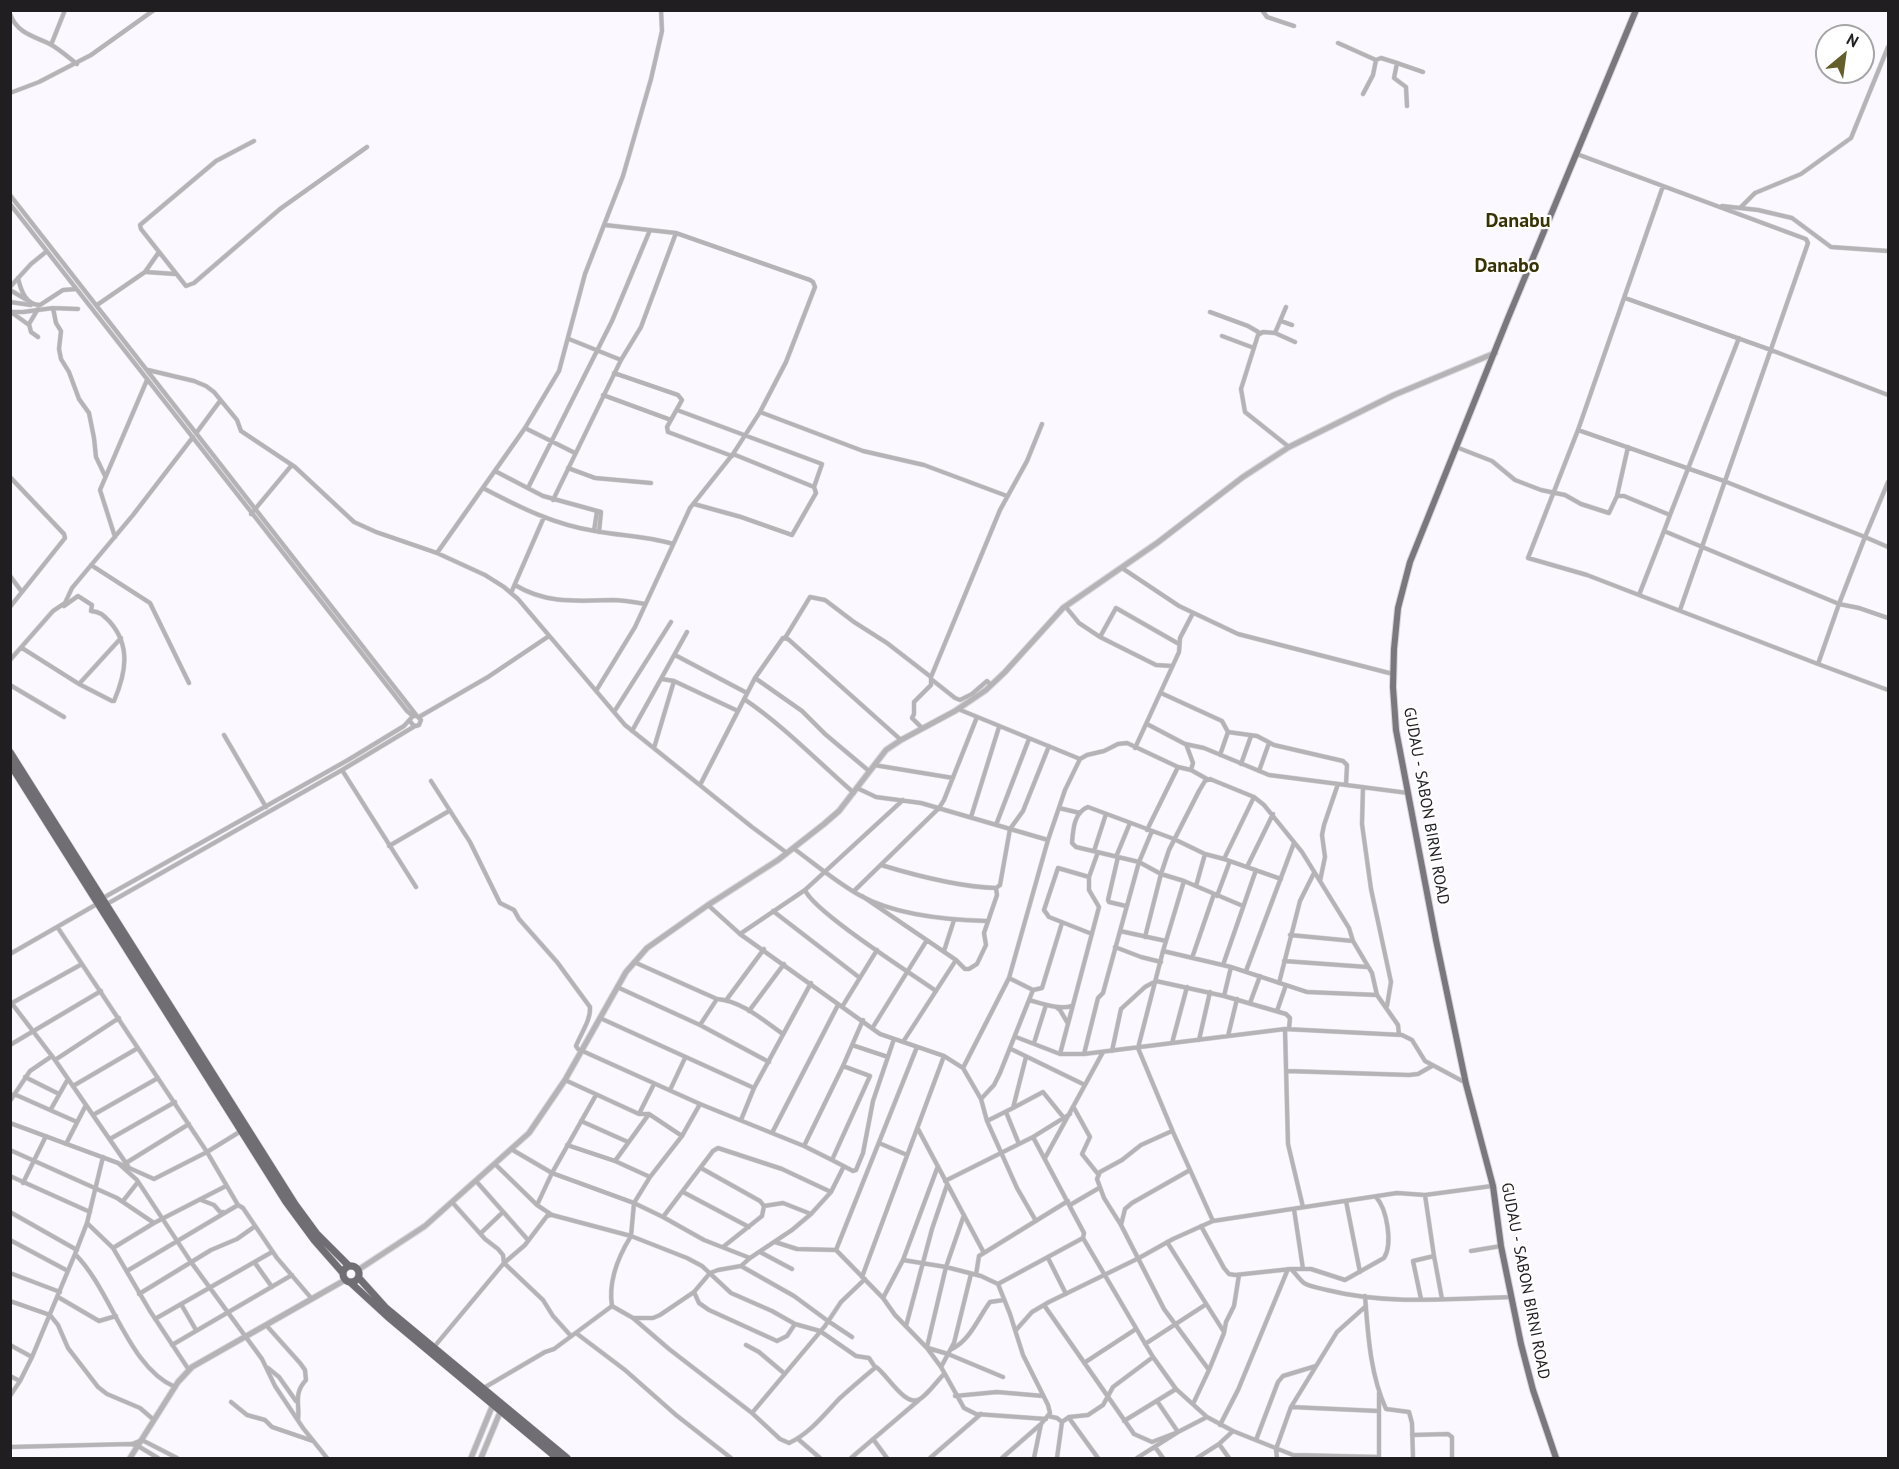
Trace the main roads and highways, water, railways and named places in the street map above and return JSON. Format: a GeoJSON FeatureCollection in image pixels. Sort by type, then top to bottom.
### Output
{"type":"FeatureCollection","features":[{"type":"Feature","properties":{"kind":"highway"},"geometry":{"type":"LineString","coordinates":[[10,752],[295,1204],[317,1234],[349,1266],[354,1266],[386,1308],[483,1389],[494,1402]]}},
{"type":"Feature","properties":{"kind":"highway"},"geometry":{"type":"LineString","coordinates":[[10,764],[103,902],[241,1131],[291,1209],[346,1279],[388,1317],[494,1402],[557,1458]]}},
{"type":"Feature","properties":{"kind":"highway"},"geometry":{"type":"LineString","coordinates":[[346,1279],[349,1266]]}},
{"type":"Feature","properties":{"kind":"highway"},"geometry":{"type":"LineString","coordinates":[[346,1279],[358,1274]]}},
{"type":"Feature","properties":{"kind":"highway"},"geometry":{"type":"LineString","coordinates":[[502,1409],[567,1458]]}},
{"type":"Feature","properties":{"kind":"main road","name":"GUDAU - SABON BIRNI ROAD"},"geometry":{"type":"LineString","coordinates":[[1556,1458],[1530,1378],[1511,1297],[1492,1186],[1466,1084],[1418,847],[1396,730],[1394,650],[1398,608],[1410,562],[1636,10]]}},
{"type":"Feature","properties":{"kind":"district","name":"Danabu"},"geometry":{"type":"Point","coordinates":[1518,221]}},
{"type":"Feature","properties":{"kind":"district","name":"Danabo"},"geometry":{"type":"Point","coordinates":[1507,266]}}]}
